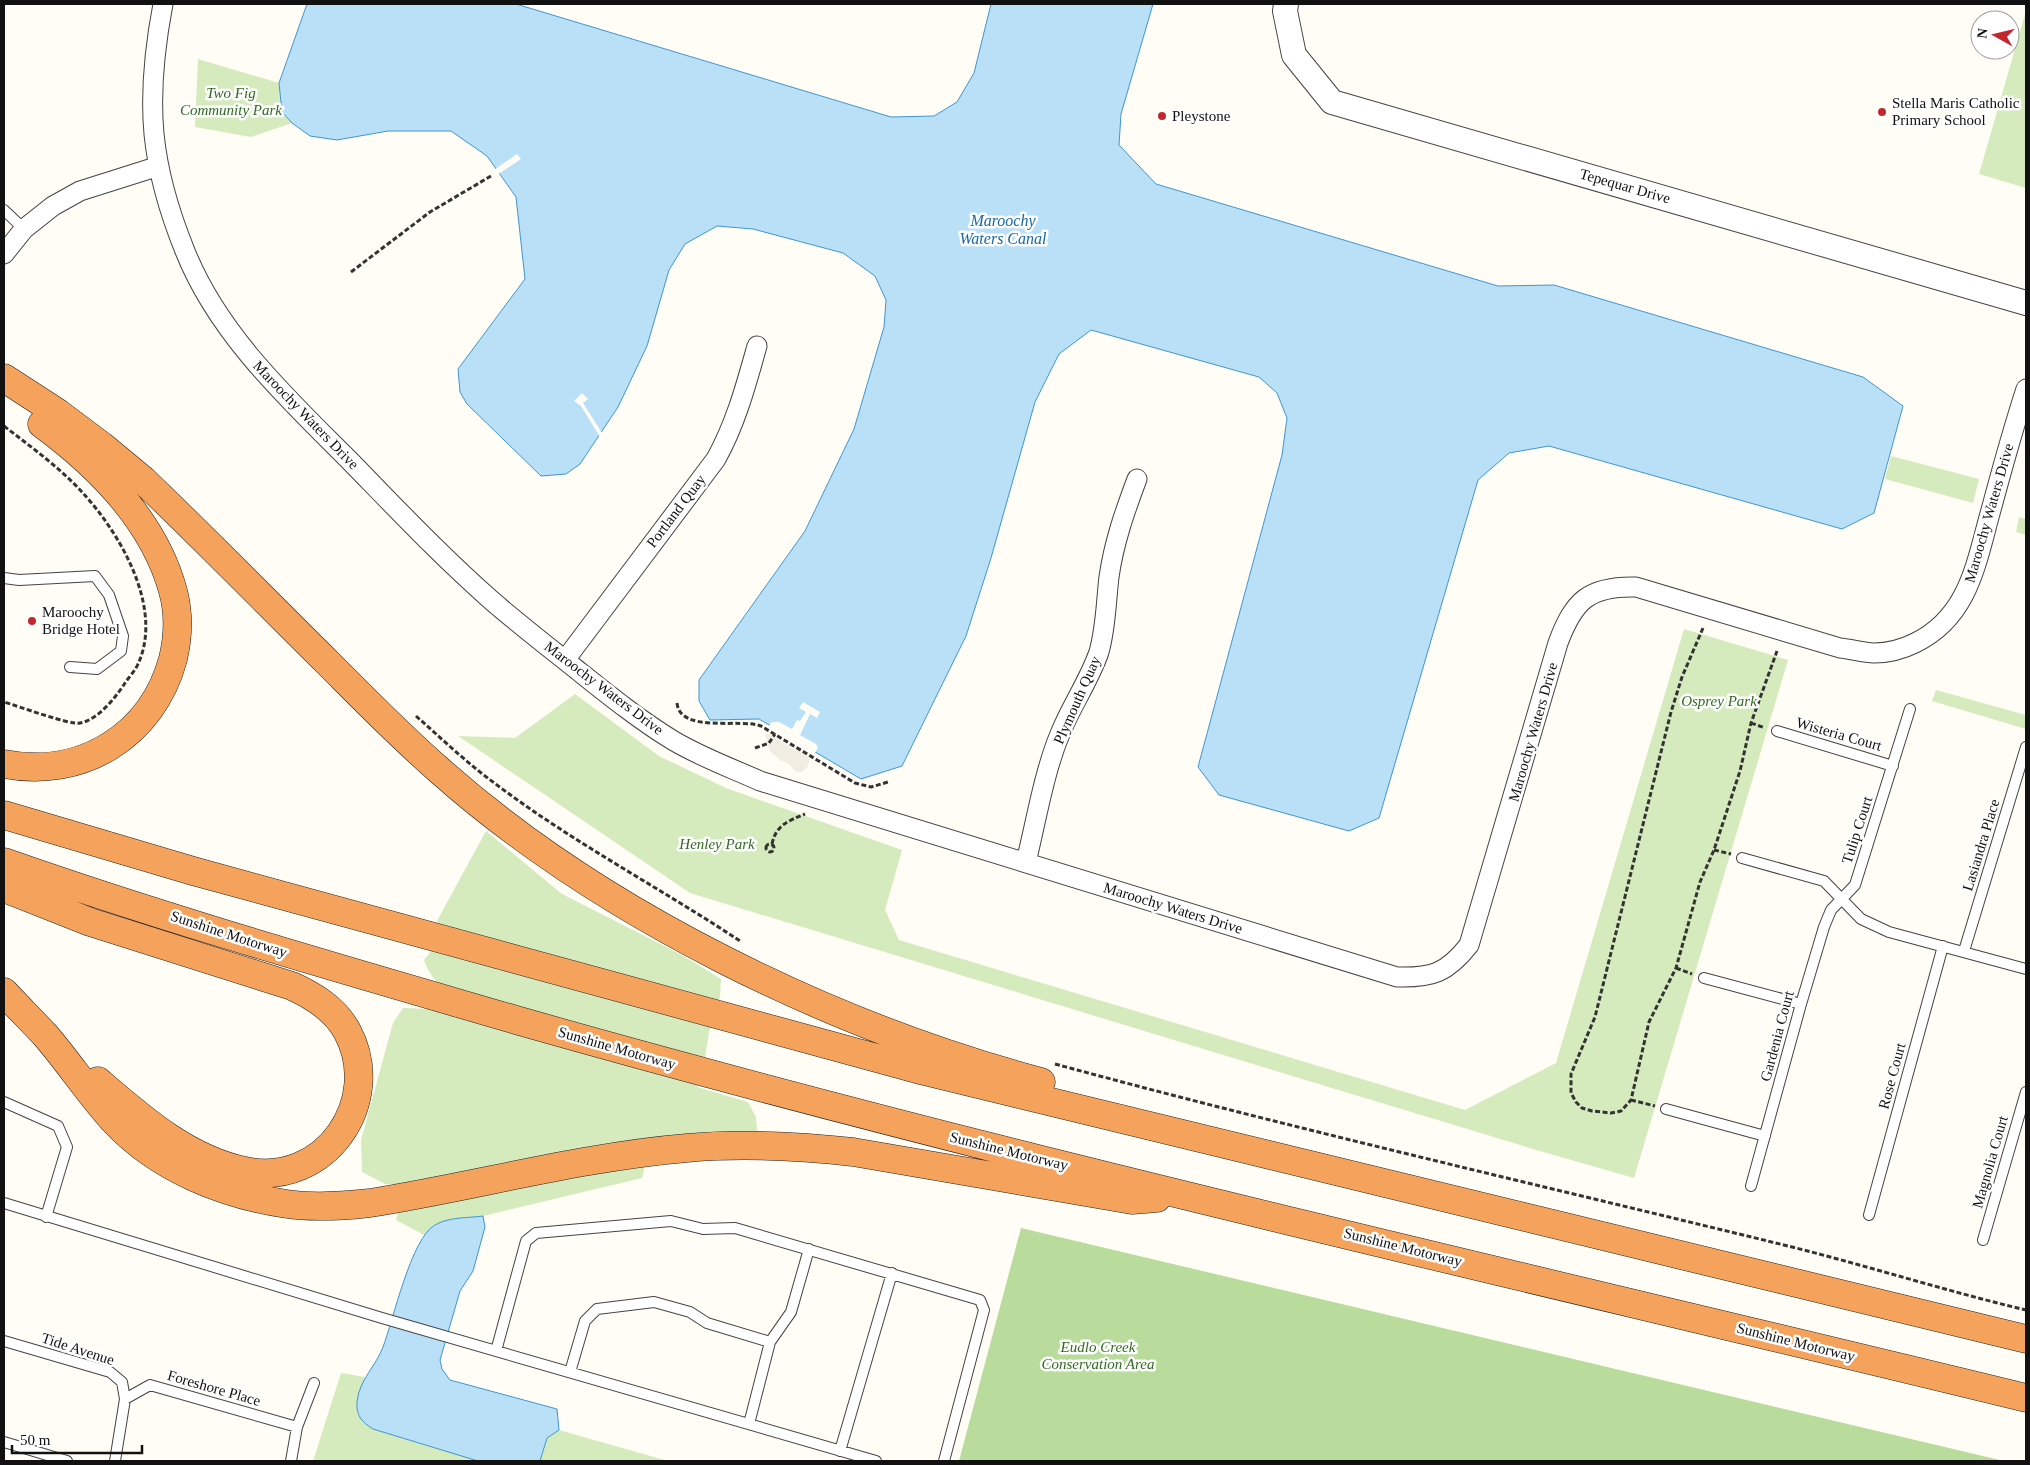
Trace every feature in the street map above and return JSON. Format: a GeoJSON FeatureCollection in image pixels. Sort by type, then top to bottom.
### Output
{"type":"FeatureCollection","features":[{"type":"Feature","properties":{"kind":"highway"},"geometry":{"type":"LineString","coordinates":[[4,378],[95,440],[143,480],[387,722],[439,770],[503,822],[596,887],[646,917],[733,963],[835,1011],[958,1057],[1023,1077],[1179,1119],[1237,1148]]}},
{"type":"Feature","properties":{"kind":"highway"},"geometry":{"type":"LineString","coordinates":[[4,398],[76,450],[122,497],[155,545],[174,593],[177,632],[175,650],[163,687],[142,719],[126,735],[92,756],[72,762],[34,768],[4,764]]}},
{"type":"Feature","properties":{"kind":"highway"},"geometry":{"type":"LineString","coordinates":[[4,815],[193,871],[924,1072],[2026,1339]]}},
{"type":"Feature","properties":{"kind":"highway","name":"Sunshine Motorway"},"geometry":{"type":"LineString","coordinates":[[4,862],[281,951],[701,1072],[892,1122],[1191,1196],[2026,1398]]}},
{"type":"Feature","properties":{"kind":"highway"},"geometry":{"type":"LineString","coordinates":[[4,888],[90,922],[292,986],[308,993],[335,1014],[347,1031],[358,1070],[358,1087],[354,1105],[340,1134],[327,1150],[317,1158],[285,1171],[247,1172],[228,1167],[207,1158],[154,1128],[45,1036]]}},
{"type":"Feature","properties":{"kind":"highway"},"geometry":{"type":"LineString","coordinates":[[4,992],[45,1036],[115,1122],[152,1153],[193,1176],[224,1190],[288,1204],[344,1205],[370,1203],[639,1154],[688,1148],[736,1146],[816,1148],[853,1152],[1132,1200],[1191,1196]]}},
{"type":"Feature","properties":{"kind":"street","name":"Maroochy Waters Drive"},"geometry":{"type":"LineString","coordinates":[[163,4],[156,44],[153,112],[154,135],[159,166],[170,209],[186,253],[210,302],[242,348],[301,412],[438,550],[491,599],[565,660],[634,714],[677,743],[760,781],[1397,977],[1419,977],[1437,973],[1456,960],[1468,945],[1558,643],[1567,619],[1587,596],[1613,586],[1636,587],[1840,648],[1874,653],[1903,648],[1930,636],[1948,620],[1966,594],[2026,389]]}},
{"type":"Feature","properties":{"kind":"street","name":"Tepequar Drive"},"geometry":{"type":"LineString","coordinates":[[1286,4],[1285,11],[1294,55],[1332,102],[2026,303]]}},
{"type":"Feature","properties":{"kind":"street"},"geometry":{"type":"LineString","coordinates":[[4,254],[24,229],[53,206],[80,192],[159,166]]}},
{"type":"Feature","properties":{"kind":"street","name":"Portland Quay"},"geometry":{"type":"LineString","coordinates":[[565,660],[716,459],[727,439],[757,346]]}},
{"type":"Feature","properties":{"kind":"street","name":"Plymouth Quay"},"geometry":{"type":"LineString","coordinates":[[1026,862],[1049,768],[1060,734],[1080,696],[1098,652],[1105,624],[1109,577],[1117,533],[1136,478]]}},
{"type":"Feature","properties":{"kind":"lane"},"geometry":{"type":"LineString","coordinates":[[4,210],[24,229]]}},
{"type":"Feature","properties":{"kind":"lane"},"geometry":{"type":"LineString","coordinates":[[4,578],[19,580],[96,576],[109,595],[124,636],[121,651],[97,669],[70,667]]}},
{"type":"Feature","properties":{"kind":"lane","name":"Tulip Court"},"geometry":{"type":"LineString","coordinates":[[1841,898],[1854,885],[1910,709]]}},
{"type":"Feature","properties":{"kind":"lane","name":"Wisteria Court"},"geometry":{"type":"LineString","coordinates":[[1777,731],[1893,766]]}},
{"type":"Feature","properties":{"kind":"lane","name":"Lasiandra Place"},"geometry":{"type":"LineString","coordinates":[[1964,951],[2026,747]]}},
{"type":"Feature","properties":{"kind":"lane"},"geometry":{"type":"LineString","coordinates":[[1742,858],[1824,881],[1861,919],[1889,932],[2026,969]]}},
{"type":"Feature","properties":{"kind":"lane","name":"Gardenia Court"},"geometry":{"type":"LineString","coordinates":[[1751,1186],[1824,927],[1831,910],[1841,898]]}},
{"type":"Feature","properties":{"kind":"lane","name":"Rose Court"},"geometry":{"type":"LineString","coordinates":[[1869,1214],[1943,946]]}},
{"type":"Feature","properties":{"kind":"lane"},"geometry":{"type":"LineString","coordinates":[[1704,978],[1801,1004]]}},
{"type":"Feature","properties":{"kind":"lane","name":"Magnolia Court"},"geometry":{"type":"LineString","coordinates":[[1984,1240],[2026,1092]]}},
{"type":"Feature","properties":{"kind":"lane"},"geometry":{"type":"LineString","coordinates":[[4,1102],[58,1126],[67,1147],[46,1217]]}},
{"type":"Feature","properties":{"kind":"lane"},"geometry":{"type":"LineString","coordinates":[[1666,1109],[1765,1136]]}},
{"type":"Feature","properties":{"kind":"lane"},"geometry":{"type":"LineString","coordinates":[[4,1203],[382,1318],[876,1461]]}},
{"type":"Feature","properties":{"kind":"lane"},"geometry":{"type":"LineString","coordinates":[[496,1351],[526,1241],[536,1233],[671,1221],[703,1229],[735,1228],[980,1300],[984,1310],[944,1461]]}},
{"type":"Feature","properties":{"kind":"lane"},"geometry":{"type":"LineString","coordinates":[[749,1424],[770,1342],[791,1312],[809,1249]]}},
{"type":"Feature","properties":{"kind":"lane"},"geometry":{"type":"LineString","coordinates":[[840,1451],[892,1273]]}},
{"type":"Feature","properties":{"kind":"lane"},"geometry":{"type":"LineString","coordinates":[[570,1372],[585,1322],[598,1309],[654,1302],[690,1312],[707,1323],[770,1342]]}},
{"type":"Feature","properties":{"kind":"lane","name":"Tide Avenue"},"geometry":{"type":"LineString","coordinates":[[4,1341],[110,1372],[122,1382],[125,1399]]}},
{"type":"Feature","properties":{"kind":"lane"},"geometry":{"type":"LineString","coordinates":[[291,1461],[297,1427],[314,1383]]}},
{"type":"Feature","properties":{"kind":"lane","name":"Foreshore Place"},"geometry":{"type":"LineString","coordinates":[[125,1399],[150,1385],[297,1427]]}},
{"type":"Feature","properties":{"kind":"lane"},"geometry":{"type":"LineString","coordinates":[[115,1461],[125,1399]]}},
{"type":"Feature","properties":{"kind":"lane"},"geometry":{"type":"LineString","coordinates":[[4,1442],[67,1461]]}},
{"type":"Feature","properties":{"kind":"path"},"geometry":{"type":"LineString","coordinates":[[351,272],[430,212],[492,176]]}},
{"type":"Feature","properties":{"kind":"path"},"geometry":{"type":"LineString","coordinates":[[1703,628],[1682,677],[1671,712],[1594,1017],[1571,1074],[1571,1093],[1582,1108],[1611,1113],[1621,1111],[1631,1100],[1649,1022],[1676,968],[1700,882],[1714,850],[1740,771],[1751,723],[1777,651]]}},
{"type":"Feature","properties":{"kind":"path"},"geometry":{"type":"LineString","coordinates":[[677,703],[678,710],[698,721],[719,724],[755,723],[856,783],[871,787],[888,782]]}},
{"type":"Feature","properties":{"kind":"path"},"geometry":{"type":"LineString","coordinates":[[411,712],[496,785],[542,817],[742,942]]}},
{"type":"Feature","properties":{"kind":"path"},"geometry":{"type":"LineString","coordinates":[[755,748],[769,743],[775,734]]}},
{"type":"Feature","properties":{"kind":"path"},"geometry":{"type":"LineString","coordinates":[[772,844],[774,836],[782,824],[808,813]]}},
{"type":"Feature","properties":{"kind":"path"},"geometry":{"type":"LineString","coordinates":[[1046,1062],[1323,1135],[1781,1245],[2026,1310]]}},
{"type":"Feature","properties":{"kind":"path"},"geometry":{"type":"LineString","coordinates":[[1631,1100],[1666,1109]]}},
{"type":"Feature","properties":{"kind":"green space"},"geometry":{"type":"Polygon","coordinates":[[[2026,11],[2026,188],[1979,174],[2012,60],[2020,60],[2020,32],[2026,11]]]}},
{"type":"Feature","properties":{"kind":"green space","name":"Two Fig Community Park"},"geometry":{"type":"Polygon","coordinates":[[[198,59],[279,83],[282,112],[292,123],[251,137],[195,127],[198,59]]]}},
{"type":"Feature","properties":{"kind":"green space"},"geometry":{"type":"Polygon","coordinates":[[[1891,456],[1979,479],[1973,503],[1885,479],[1891,456]]]}},
{"type":"Feature","properties":{"kind":"green space"},"geometry":{"type":"Polygon","coordinates":[[[2019,517],[2026,519],[2026,535],[2016,532],[2019,517]]]}},
{"type":"Feature","properties":{"kind":"green space"},"geometry":{"type":"Polygon","coordinates":[[[1684,629],[1788,660],[1634,1178],[690,893],[458,736],[515,738],[575,694],[659,756],[726,788],[902,850],[885,910],[899,940],[1465,1110],[1556,1063],[1684,629]]]}},
{"type":"Feature","properties":{"kind":"green space"},"geometry":{"type":"Polygon","coordinates":[[[1936,690],[2026,715],[2026,729],[1932,701],[1936,690]]]}},
{"type":"Feature","properties":{"kind":"green space"},"geometry":{"type":"Polygon","coordinates":[[[486,831],[562,894],[680,954],[721,979],[720,997],[709,1032],[705,1058],[697,1087],[748,1102],[756,1117],[757,1131],[697,1133],[651,1142],[642,1178],[483,1216],[452,1219],[434,1225],[424,1235],[396,1220],[404,1185],[385,1184],[362,1172],[361,1140],[393,1023],[403,1008],[431,1009],[438,984],[428,970],[424,960],[429,954],[438,919],[486,831]]]}},
{"type":"Feature","properties":{"kind":"green space","name":"Eudlo Creek Conservation Area"},"geometry":{"type":"Polygon","coordinates":[[[1021,1228],[2004,1461],[959,1461],[1021,1228]]]}},
{"type":"Feature","properties":{"kind":"green space"},"geometry":{"type":"Polygon","coordinates":[[[341,1373],[365,1377],[357,1401],[357,1413],[373,1429],[478,1461],[313,1461],[341,1373]]]}},
{"type":"Feature","properties":{"kind":"green space"},"geometry":{"type":"Polygon","coordinates":[[[559,1430],[668,1461],[540,1461],[547,1437],[559,1430]]]}},
{"type":"Feature","properties":{"kind":"shaded area"},"geometry":{"type":"Polygon","coordinates":[[[765,732],[810,758],[808,766],[802,772],[798,772],[789,764],[780,760],[770,751],[765,732]]]}},
{"type":"Feature","properties":{"kind":"water","name":"Maroochy Waters Canal"},"geometry":{"type":"Polygon","coordinates":[[[307,4],[516,4],[891,117],[934,116],[957,102],[974,73],[991,4],[1153,4],[1121,114],[1119,145],[1156,184],[1498,286],[1554,285],[1863,377],[1903,406],[1874,513],[1842,529],[1549,446],[1509,453],[1478,480],[1379,818],[1349,831],[1219,795],[1198,767],[1282,455],[1287,418],[1277,393],[1259,377],[1091,330],[1059,354],[1035,402],[991,558],[966,636],[902,766],[861,779],[759,719],[710,720],[699,701],[699,680],[805,531],[854,429],[884,327],[886,300],[875,276],[843,253],[753,229],[717,226],[685,244],[669,270],[647,346],[618,407],[580,464],[566,474],[541,476],[467,404],[460,392],[458,369],[525,279],[516,197],[487,156],[451,131],[388,131],[337,140],[310,136],[292,123],[282,112],[279,83],[307,4]]]}},
{"type":"Feature","properties":{"kind":"water"},"geometry":{"type":"Polygon","coordinates":[[[483,1216],[485,1227],[473,1271],[460,1291],[440,1360],[442,1369],[450,1380],[557,1409],[559,1430],[547,1438],[540,1461],[478,1461],[373,1429],[363,1421],[358,1411],[358,1394],[383,1347],[411,1262],[426,1233],[435,1225],[446,1220],[483,1216]]]}},
{"type":"Feature","properties":{"kind":"pier"},"geometry":{"type":"Polygon","coordinates":[[[517,154],[521,159],[497,175],[494,170],[517,154]]]}},
{"type":"Feature","properties":{"kind":"pier"},"geometry":{"type":"Polygon","coordinates":[[[582,393],[588,399],[583,403],[602,433],[600,437],[581,406],[574,401],[582,393]]]}},
{"type":"Feature","properties":{"kind":"pier"},"geometry":{"type":"Polygon","coordinates":[[[803,702],[820,712],[817,718],[810,714],[800,735],[816,744],[818,748],[814,754],[768,727],[772,722],[779,722],[792,729],[797,720],[800,721],[806,712],[799,708],[803,702]]]}},
{"type":"Feature","properties":{"kind":"place","name":"Stella Maris Catholic Primary School"},"geometry":{"type":"Point","coordinates":[1882,112]}},
{"type":"Feature","properties":{"kind":"place","name":"Pleystone"},"geometry":{"type":"Point","coordinates":[1162,116]}},
{"type":"Feature","properties":{"kind":"place","name":"Maroochy Bridge Hotel"},"geometry":{"type":"Point","coordinates":[32,621]}},
{"type":"Feature","properties":{"kind":"park label","name":"Osprey Park"},"geometry":{"type":"Point","coordinates":[1719,701]}},
{"type":"Feature","properties":{"kind":"park label","name":"Henley Park"},"geometry":{"type":"Point","coordinates":[717,844]}}]}
